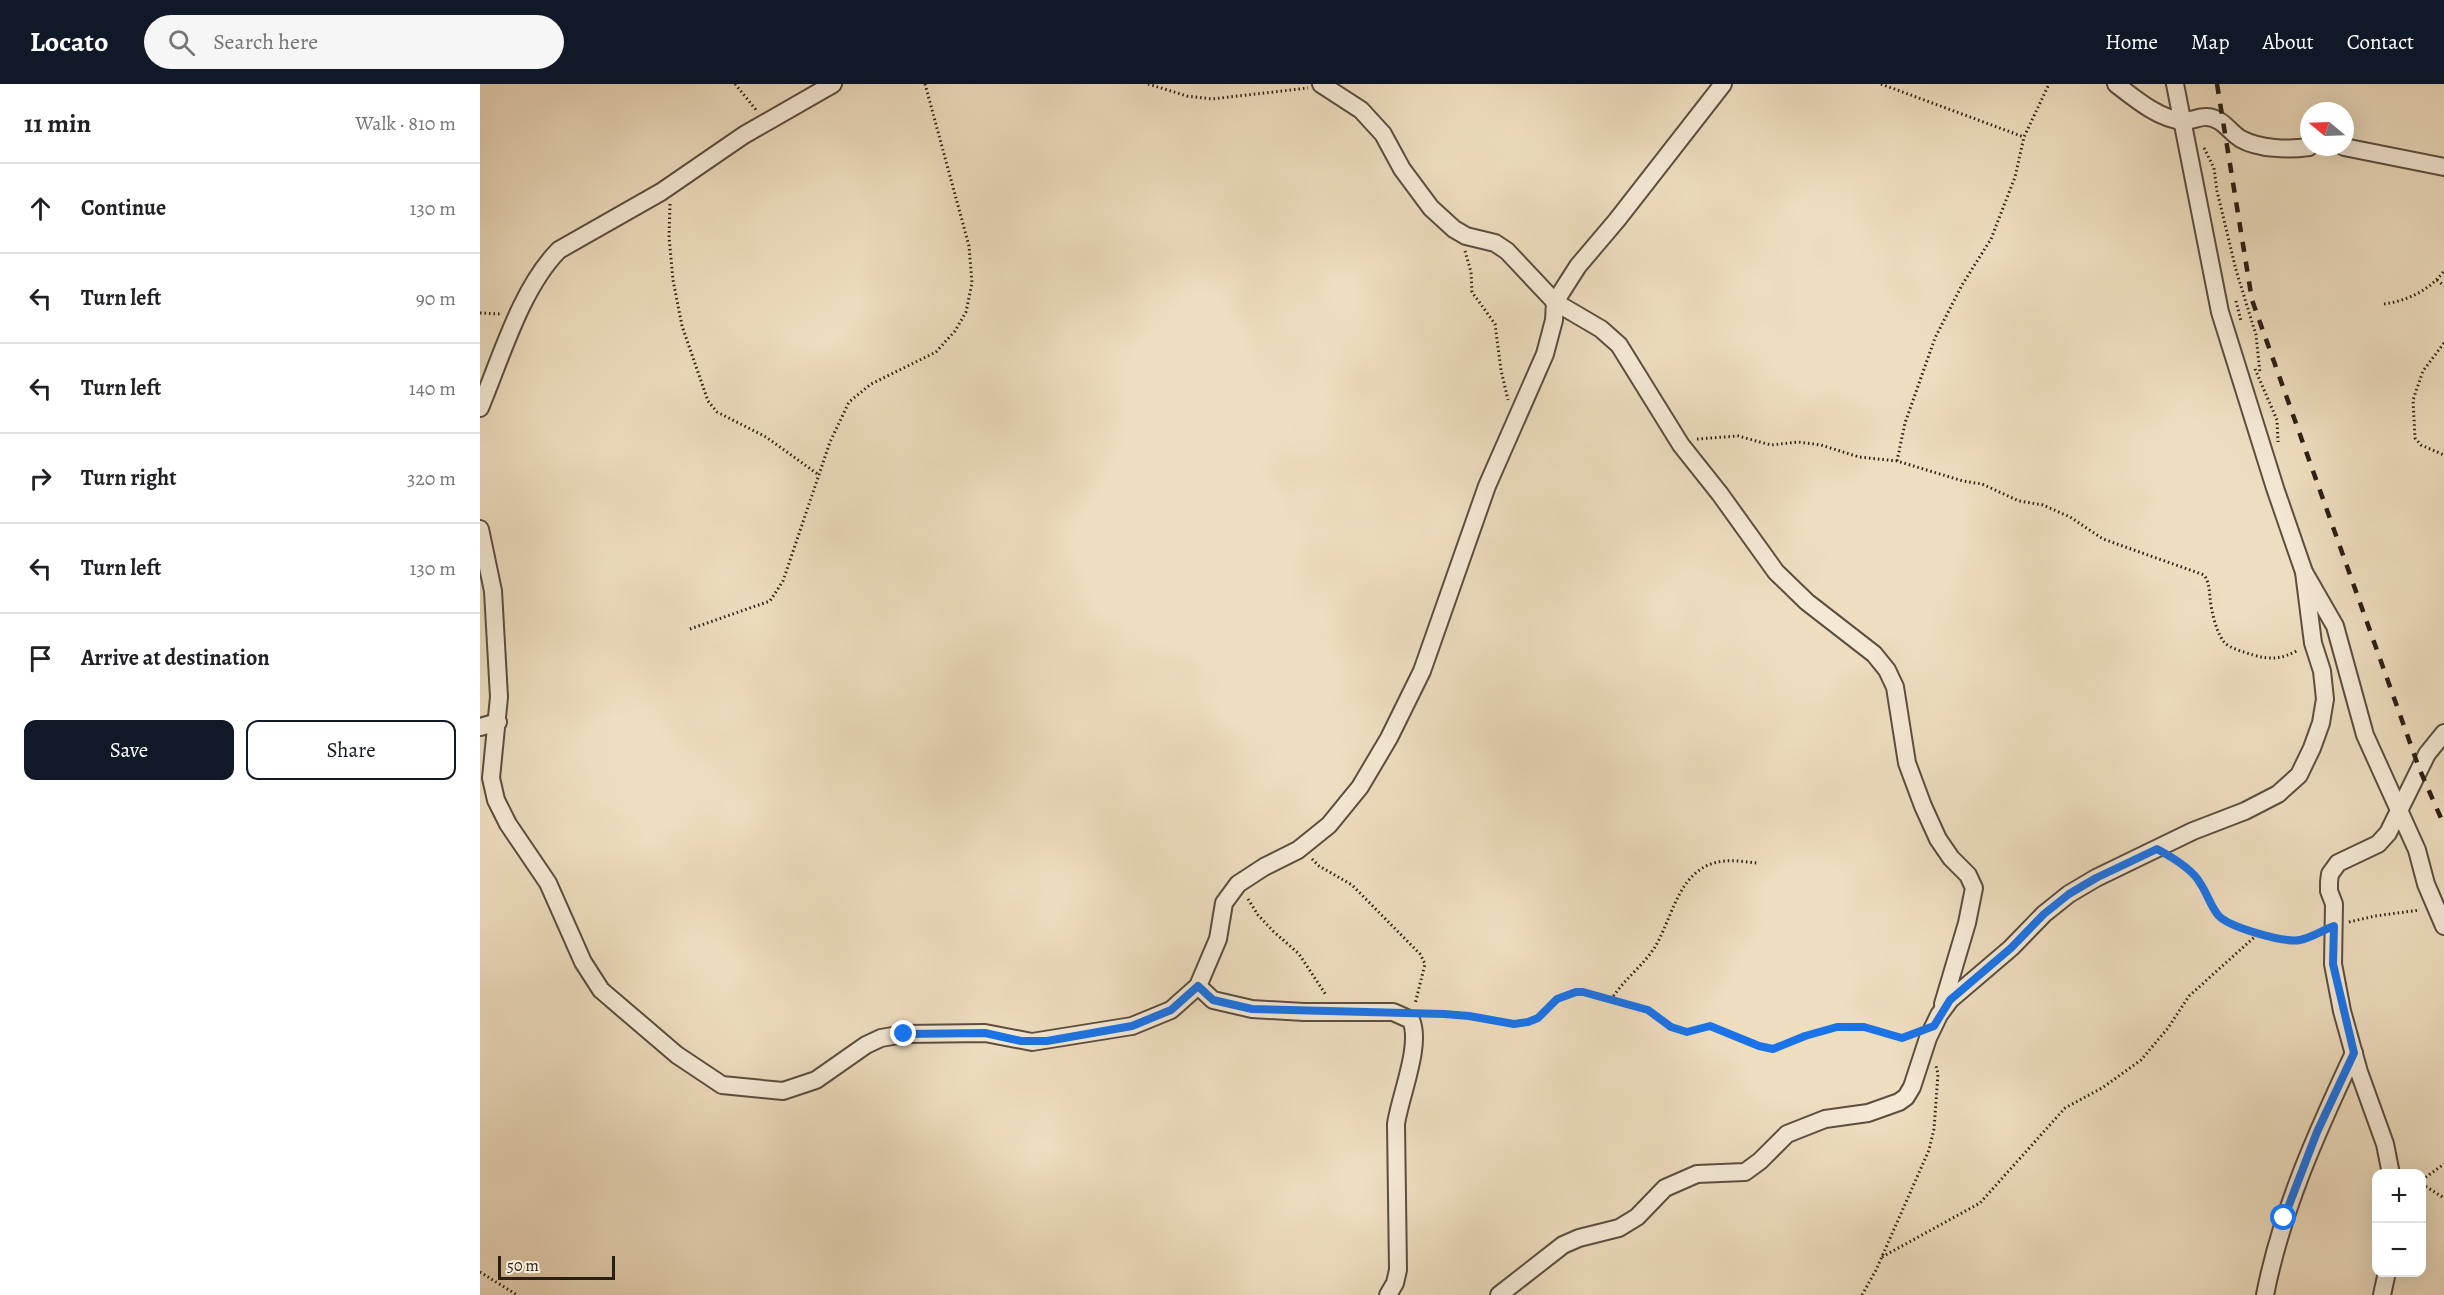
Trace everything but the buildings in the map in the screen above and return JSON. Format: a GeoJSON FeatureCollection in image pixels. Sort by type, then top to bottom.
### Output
{"type":"FeatureCollection","features":[{"type":"Feature","properties":{"kind":"street"},"geometry":{"type":"LineString","coordinates":[[480,408],[518,315],[545,264],[559,250],[670,185],[766,122],[833,84]]}},
{"type":"Feature","properties":{"kind":"street"},"geometry":{"type":"LineString","coordinates":[[480,529],[493,591],[499,697],[491,778],[496,800],[508,824],[548,883],[583,962],[601,990],[669,1048],[722,1085],[783,1091],[816,1080],[866,1045],[881,1038],[904,1034],[985,1033],[1032,1042],[1132,1026],[1171,1010],[1198,986],[1218,939],[1224,903],[1238,884],[1264,867],[1298,850],[1329,825],[1359,787],[1389,738],[1422,670],[1487,486],[1545,354],[1554,320],[1555,302],[1578,266],[1617,220],[1723,84]]}},
{"type":"Feature","properties":{"kind":"street"},"geometry":{"type":"LineString","coordinates":[[2116,84],[2150,109],[2184,121],[2206,117],[2224,123],[2240,138],[2251,142],[2270,147],[2300,147]]}},
{"type":"Feature","properties":{"kind":"street"},"geometry":{"type":"LineString","coordinates":[[2175,84],[2220,312],[2275,488],[2304,572],[2335,626],[2365,735],[2416,850],[2426,884],[2444,926]]}},
{"type":"Feature","properties":{"kind":"street"},"geometry":{"type":"LineString","coordinates":[[1326,85],[1369,118],[1383,134],[1402,168],[1431,208],[1454,229],[1466,236],[1495,243],[1507,250],[1555,302],[1601,329],[1619,345],[1678,441],[1720,494],[1776,573],[1807,602],[1874,654],[1887,670],[1895,687],[1907,763],[1923,806],[1938,839],[1951,858],[1968,875],[1974,888],[1948,992],[1933,1026],[1912,1087],[1906,1097],[1899,1102],[1868,1113],[1825,1119],[1787,1134],[1760,1161],[1744,1172],[1697,1174],[1665,1188],[1637,1217],[1619,1228],[1579,1238],[1563,1245],[1499,1295]]}},
{"type":"Feature","properties":{"kind":"street"},"geometry":{"type":"LineString","coordinates":[[2354,149],[2444,167]]}},
{"type":"Feature","properties":{"kind":"street"},"geometry":{"type":"LineString","coordinates":[[1933,1026],[1950,1000],[2069,894],[2096,878],[2193,831],[2245,812],[2278,794],[2299,775],[2321,723],[2325,699],[2322,671],[2313,643],[2304,572]]}},
{"type":"Feature","properties":{"kind":"street"},"geometry":{"type":"LineString","coordinates":[[480,727],[498,722]]}},
{"type":"Feature","properties":{"kind":"street"},"geometry":{"type":"LineString","coordinates":[[2390,1169],[2385,1144],[2354,1053],[2333,964],[2334,904],[2329,882],[2333,868],[2338,863],[2378,844],[2388,833],[2427,754],[2444,732]]}},
{"type":"Feature","properties":{"kind":"street"},"geometry":{"type":"LineString","coordinates":[[1198,986],[1213,1000],[1252,1009],[1406,1013],[1411,1020],[1414,1026],[1414,1046],[1396,1124],[1398,1270],[1395,1283],[1388,1295]]}},
{"type":"Feature","properties":{"kind":"street"},"geometry":{"type":"LineString","coordinates":[[2265,1295],[2284,1218],[2317,1132],[2354,1053]]}},
{"type":"Feature","properties":{"kind":"street"},"geometry":{"type":"LineString","coordinates":[[2382,1295],[2386,1277]]}},
{"type":"Feature","properties":{"kind":"path"},"geometry":{"type":"LineString","coordinates":[[735,84],[766,122]]}},
{"type":"Feature","properties":{"kind":"path"},"geometry":{"type":"LineString","coordinates":[[690,628],[770,601],[783,581],[830,442],[849,402],[872,384],[936,352],[955,331],[966,312],[972,283],[969,246],[925,84]]}},
{"type":"Feature","properties":{"kind":"path"},"geometry":{"type":"LineString","coordinates":[[1148,84],[1187,96],[1212,99],[1326,85]]}},
{"type":"Feature","properties":{"kind":"path"},"geometry":{"type":"LineString","coordinates":[[1881,84],[2024,137]]}},
{"type":"Feature","properties":{"kind":"path"},"geometry":{"type":"LineString","coordinates":[[1897,461],[1905,423],[1935,338],[1962,285],[1991,239],[2015,177],[2024,137],[2049,84]]}},
{"type":"Feature","properties":{"kind":"path"},"geometry":{"type":"LineString","coordinates":[[2184,121],[2212,161],[2236,270],[2256,335],[2260,375]]}},
{"type":"Feature","properties":{"kind":"path"},"geometry":{"type":"LineString","coordinates":[[670,185],[669,237],[681,326],[708,401],[717,412],[766,436],[819,475]]}},
{"type":"Feature","properties":{"kind":"path"},"geometry":{"type":"LineString","coordinates":[[1454,229],[1467,255],[1472,292],[1495,324],[1501,370],[1514,422]]}},
{"type":"Feature","properties":{"kind":"path"},"geometry":{"type":"LineString","coordinates":[[2384,304],[2401,302],[2438,280],[2444,272]]}},
{"type":"Feature","properties":{"kind":"path"},"geometry":{"type":"LineString","coordinates":[[2438,280],[2444,286]]}},
{"type":"Feature","properties":{"kind":"path"},"geometry":{"type":"LineString","coordinates":[[2444,343],[2423,371],[2413,400],[2415,438],[2421,445],[2444,455]]}},
{"type":"Feature","properties":{"kind":"path"},"geometry":{"type":"LineString","coordinates":[[1678,441],[1738,436],[1771,445],[1798,442],[1821,445],[1859,456],[1897,461],[1963,481],[1982,484],[2019,501],[2043,505],[2070,517],[2103,539],[2204,575],[2208,581],[2210,601],[2220,636],[2224,643],[2240,651],[2256,656],[2279,658],[2313,643]]}},
{"type":"Feature","properties":{"kind":"path"},"geometry":{"type":"LineString","coordinates":[[2157,849],[2171,856],[2199,881],[2211,904],[2224,920],[2259,933],[2294,941],[2303,940],[2334,926],[2375,916],[2436,909]]}},
{"type":"Feature","properties":{"kind":"path"},"geometry":{"type":"LineString","coordinates":[[1298,850],[1307,854],[1319,866],[1352,885],[1420,954],[1425,964],[1406,1013],[1469,1016],[1514,1024],[1538,1018],[1557,999],[1576,992],[1648,1010],[1671,1027],[1687,1032],[1710,1026],[1759,1046],[1773,1049],[1805,1036],[1837,1027],[1864,1027],[1902,1038],[1933,1026],[1938,1074],[1934,1129],[1929,1150],[1882,1257],[1862,1295]]}},
{"type":"Feature","properties":{"kind":"path"},"geometry":{"type":"LineString","coordinates":[[1611,1000],[1621,985],[1655,948],[1680,891],[1695,874],[1704,867],[1724,861],[1757,863]]}},
{"type":"Feature","properties":{"kind":"path"},"geometry":{"type":"LineString","coordinates":[[1238,884],[1258,915],[1299,954],[1330,1002],[1344,1011]]}},
{"type":"Feature","properties":{"kind":"path"},"geometry":{"type":"LineString","coordinates":[[1882,1257],[1980,1203],[2065,1108],[2102,1088],[2141,1060],[2168,1028],[2189,996],[2259,933]]}},
{"type":"Feature","properties":{"kind":"path"},"geometry":{"type":"LineString","coordinates":[[2426,1178],[2444,1164]]}},
{"type":"Feature","properties":{"kind":"path"},"geometry":{"type":"LineString","coordinates":[[2426,1185],[2444,1198]]}},
{"type":"Feature","properties":{"kind":"path"},"geometry":{"type":"LineString","coordinates":[[480,1272],[517,1295]]}},
{"type":"Feature","properties":{"kind":"railway"},"geometry":{"type":"LineString","coordinates":[[2217,84],[2252,300],[2419,768],[2444,825]]}},
{"type":"Feature","properties":{"kind":"route"},"geometry":{"type":"LineString","coordinates":[[904,1034],[985,1033],[1021,1041],[1047,1041],[1132,1026],[1171,1010],[1198,986],[1213,1000],[1252,1009],[1444,1014],[1514,1024],[1538,1018],[1557,999],[1566,994],[1583,992],[1648,1010],[1671,1027],[1687,1032],[1710,1026],[1759,1046],[1773,1049],[1805,1036],[1837,1027],[1864,1027],[1902,1038],[1934,1026],[1950,1000],[2069,894],[2096,878],[2157,849],[2171,856],[2199,881],[2218,915],[2224,920],[2247,929],[2294,941],[2303,940],[2334,926],[2333,964],[2354,1053],[2317,1132],[2284,1218]]}}]}
